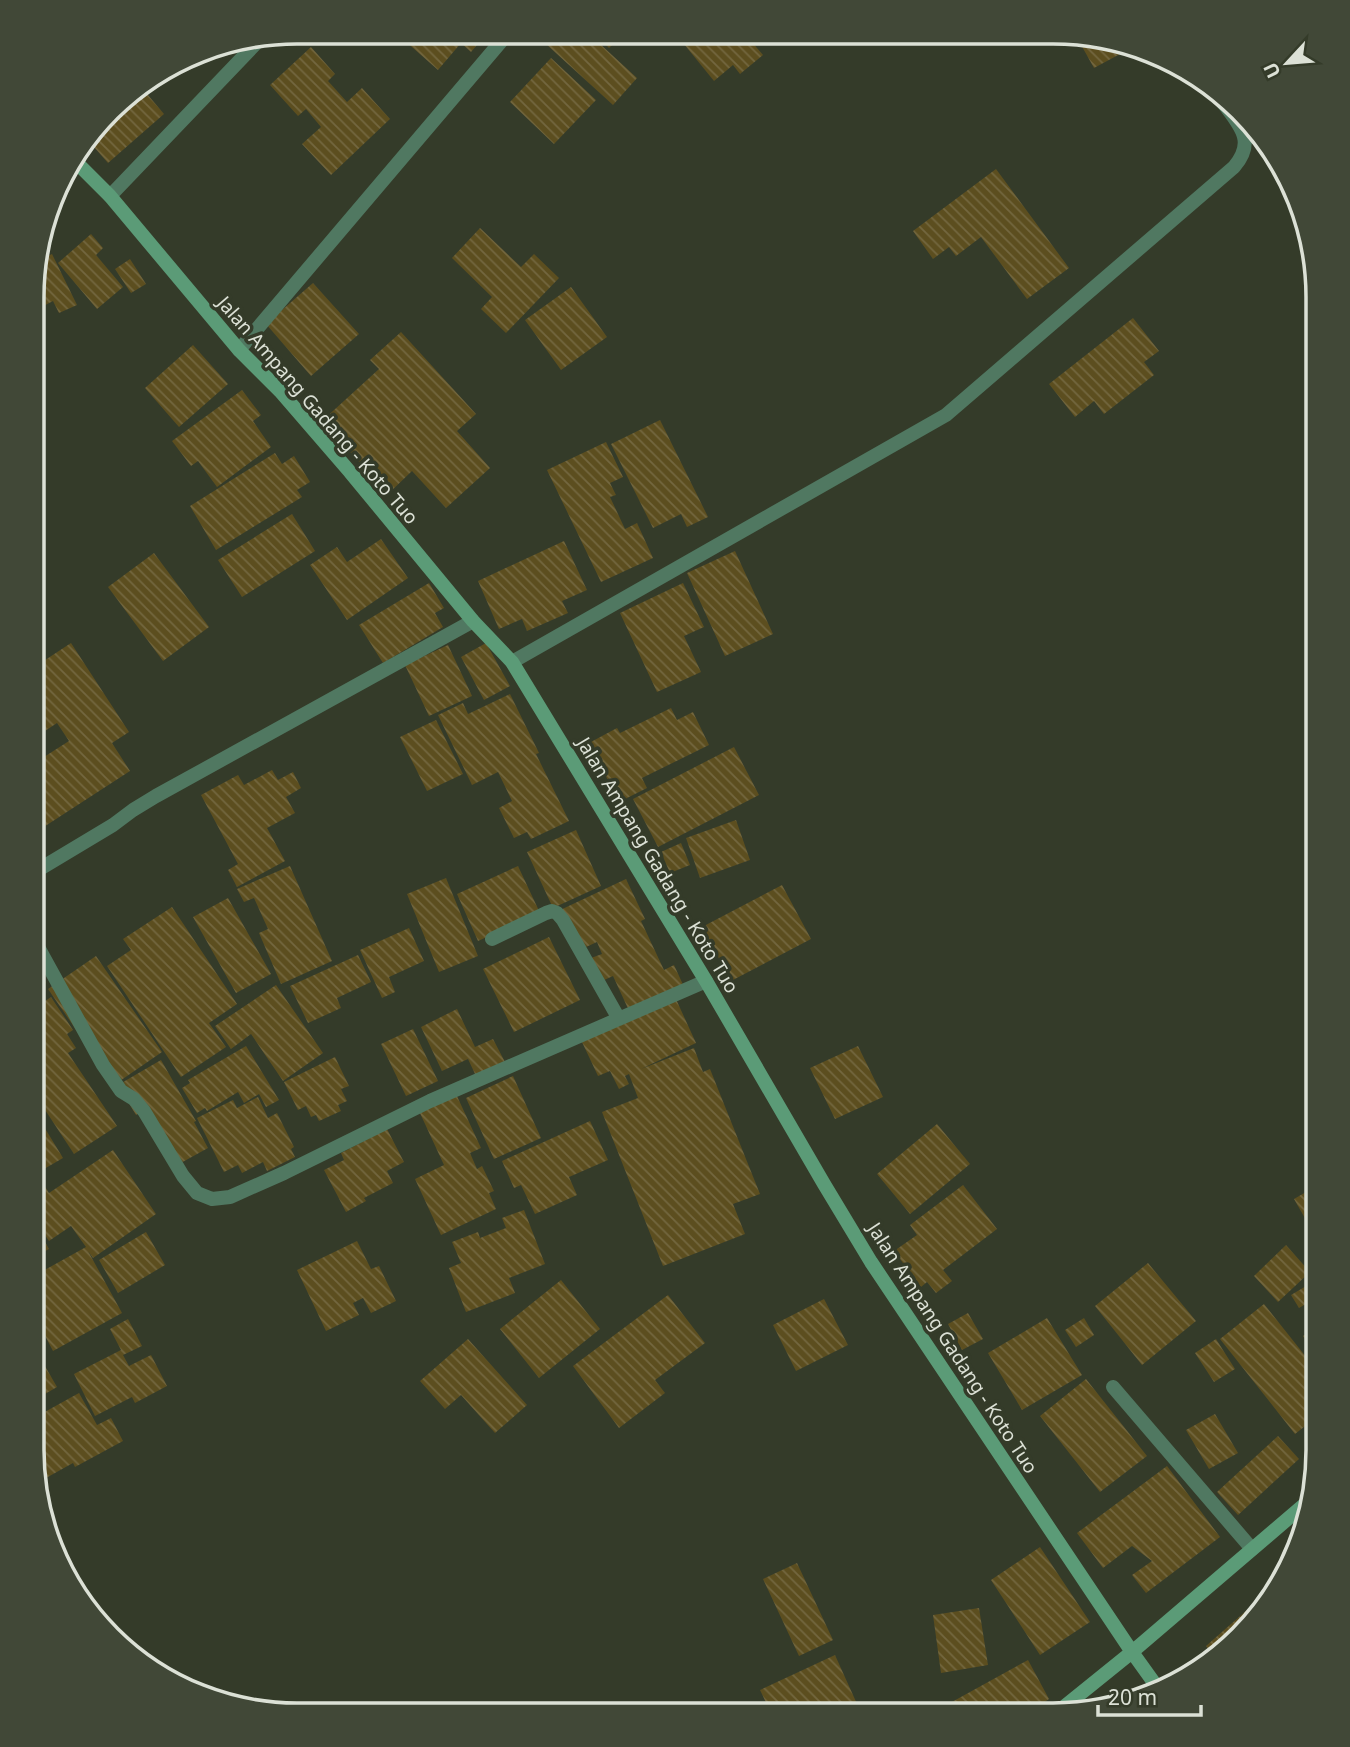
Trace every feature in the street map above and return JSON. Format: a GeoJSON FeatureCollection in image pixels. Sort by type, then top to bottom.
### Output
{"type":"FeatureCollection","features":[{"type":"Feature","properties":{"kind":"street"},"geometry":{"type":"LineString","coordinates":[[239,350],[499,44]]}},
{"type":"Feature","properties":{"kind":"street"},"geometry":{"type":"LineString","coordinates":[[110,196],[251,48]]}},
{"type":"Feature","properties":{"kind":"street"},"geometry":{"type":"LineString","coordinates":[[512,662],[946,415],[1234,167],[1245,150],[1245,136],[1241,127]]}},
{"type":"Feature","properties":{"kind":"street","name":"Jalan Ampang Gadang - Koto Tuo"},"geometry":{"type":"LineString","coordinates":[[80,166],[110,196],[239,350],[280,391],[473,621],[512,662],[706,981],[872,1262],[1154,1682]]}},
{"type":"Feature","properties":{"kind":"street"},"geometry":{"type":"LineString","coordinates":[[44,866],[156,796],[473,621]]}},
{"type":"Feature","properties":{"kind":"street"},"geometry":{"type":"LineString","coordinates":[[492,939],[552,911],[557,913],[620,1019]]}},
{"type":"Feature","properties":{"kind":"street"},"geometry":{"type":"LineString","coordinates":[[44,958],[103,1065],[121,1091],[134,1099],[144,1111],[183,1176],[197,1193],[212,1199],[230,1197],[430,1101],[706,981]]}},
{"type":"Feature","properties":{"kind":"street"},"geometry":{"type":"LineString","coordinates":[[1113,1387],[1252,1549]]}},
{"type":"Feature","properties":{"kind":"street"},"geometry":{"type":"LineString","coordinates":[[1070,1703],[1299,1509]]}},
{"type":"Feature","properties":{"kind":"building"},"geometry":{"type":"Polygon","coordinates":[[[409,44],[460,44],[438,70],[409,44]]]}},
{"type":"Feature","properties":{"kind":"building"},"geometry":{"type":"Polygon","coordinates":[[[462,44],[478,44],[471,52],[462,44]]]}},
{"type":"Feature","properties":{"kind":"building"},"geometry":{"type":"Polygon","coordinates":[[[546,44],[600,44],[637,78],[613,105],[546,44]]]}},
{"type":"Feature","properties":{"kind":"building"},"geometry":{"type":"Polygon","coordinates":[[[684,44],[754,44],[763,55],[740,74],[733,65],[714,81],[684,44]]]}},
{"type":"Feature","properties":{"kind":"building"},"geometry":{"type":"Polygon","coordinates":[[[1081,45],[1122,53],[1094,68],[1081,45]]]}},
{"type":"Feature","properties":{"kind":"building"},"geometry":{"type":"Polygon","coordinates":[[[311,47],[335,74],[328,81],[347,102],[362,88],[390,119],[331,175],[302,144],[321,127],[306,109],[298,116],[270,85],[311,47]]]}},
{"type":"Feature","properties":{"kind":"building"},"geometry":{"type":"Polygon","coordinates":[[[551,58],[596,100],[554,144],[510,102],[551,58]]]}},
{"type":"Feature","properties":{"kind":"building"},"geometry":{"type":"Polygon","coordinates":[[[146,93],[164,114],[108,163],[93,146],[130,106],[146,93]]]}},
{"type":"Feature","properties":{"kind":"building"},"geometry":{"type":"Polygon","coordinates":[[[996,169],[1069,268],[1027,299],[981,237],[956,256],[949,247],[933,259],[913,231],[996,169]]]}},
{"type":"Feature","properties":{"kind":"building"},"geometry":{"type":"Polygon","coordinates":[[[480,228],[521,267],[534,254],[559,278],[506,333],[481,309],[492,297],[452,258],[480,228]]]}},
{"type":"Feature","properties":{"kind":"building"},"geometry":{"type":"Polygon","coordinates":[[[91,234],[103,248],[96,255],[123,287],[97,309],[58,263],[91,234]]]}},
{"type":"Feature","properties":{"kind":"building"},"geometry":{"type":"Polygon","coordinates":[[[52,254],[77,305],[59,313],[53,301],[44,306],[47,256],[52,254]]]}},
{"type":"Feature","properties":{"kind":"building"},"geometry":{"type":"Polygon","coordinates":[[[130,259],[146,284],[131,293],[115,269],[130,259]]]}},
{"type":"Feature","properties":{"kind":"building"},"geometry":{"type":"Polygon","coordinates":[[[313,283],[359,334],[311,376],[266,324],[313,283]]]}},
{"type":"Feature","properties":{"kind":"building"},"geometry":{"type":"Polygon","coordinates":[[[571,287],[607,337],[561,370],[525,320],[571,287]]]}},
{"type":"Feature","properties":{"kind":"building"},"geometry":{"type":"Polygon","coordinates":[[[1133,318],[1159,351],[1144,362],[1154,375],[1104,414],[1094,401],[1075,417],[1049,384],[1133,318]]]}},
{"type":"Feature","properties":{"kind":"building"},"geometry":{"type":"Polygon","coordinates":[[[401,332],[476,414],[457,431],[490,468],[446,508],[412,471],[388,494],[322,421],[379,369],[370,360],[401,332]]]}},
{"type":"Feature","properties":{"kind":"building"},"geometry":{"type":"Polygon","coordinates":[[[193,345],[228,384],[179,427],[145,388],[193,345]]]}},
{"type":"Feature","properties":{"kind":"building"},"geometry":{"type":"Polygon","coordinates":[[[242,390],[261,415],[253,421],[271,447],[217,487],[198,461],[191,466],[172,441],[242,390]]]}},
{"type":"Feature","properties":{"kind":"building"},"geometry":{"type":"Polygon","coordinates":[[[660,420],[708,517],[687,527],[681,514],[653,528],[611,444],[660,420]]]}},
{"type":"Feature","properties":{"kind":"building"},"geometry":{"type":"Polygon","coordinates":[[[606,442],[623,477],[610,483],[616,495],[610,497],[625,529],[637,523],[653,558],[601,582],[547,470],[606,442]]]}},
{"type":"Feature","properties":{"kind":"building"},"geometry":{"type":"Polygon","coordinates":[[[275,453],[282,464],[294,456],[310,482],[297,490],[302,497],[216,550],[190,506],[275,453]]]}},
{"type":"Feature","properties":{"kind":"building"},"geometry":{"type":"Polygon","coordinates":[[[292,514],[315,551],[242,597],[218,560],[292,514]]]}},
{"type":"Feature","properties":{"kind":"building"},"geometry":{"type":"Polygon","coordinates":[[[381,539],[408,578],[347,620],[310,565],[337,547],[347,562],[381,539]]]}},
{"type":"Feature","properties":{"kind":"building"},"geometry":{"type":"Polygon","coordinates":[[[564,541],[587,590],[562,601],[568,613],[527,631],[522,619],[499,629],[478,581],[564,541]]]}},
{"type":"Feature","properties":{"kind":"building"},"geometry":{"type":"Polygon","coordinates":[[[735,551],[773,634],[725,656],[687,573],[735,551]]]}},
{"type":"Feature","properties":{"kind":"building"},"geometry":{"type":"Polygon","coordinates":[[[154,553],[209,627],[163,661],[108,587],[154,553]]]}},
{"type":"Feature","properties":{"kind":"building"},"geometry":{"type":"Polygon","coordinates":[[[429,583],[444,608],[435,613],[443,627],[383,663],[359,625],[429,583]]]}},
{"type":"Feature","properties":{"kind":"building"},"geometry":{"type":"Polygon","coordinates":[[[683,583],[704,627],[684,636],[701,672],[657,692],[620,613],[683,583]]]}},
{"type":"Feature","properties":{"kind":"building"},"geometry":{"type":"Polygon","coordinates":[[[71,643],[129,732],[112,743],[130,771],[44,827],[44,757],[69,741],[57,723],[44,732],[44,661],[71,643]]]}},
{"type":"Feature","properties":{"kind":"building"},"geometry":{"type":"Polygon","coordinates":[[[486,643],[510,686],[484,700],[461,657],[486,643]]]}},
{"type":"Feature","properties":{"kind":"building"},"geometry":{"type":"Polygon","coordinates":[[[448,645],[472,696],[429,716],[405,665],[448,645]]]}},
{"type":"Feature","properties":{"kind":"building"},"geometry":{"type":"Polygon","coordinates":[[[510,694],[569,821],[531,839],[527,832],[514,838],[499,808],[512,801],[498,772],[472,785],[438,715],[463,703],[468,714],[510,694]]]}},
{"type":"Feature","properties":{"kind":"building"},"geometry":{"type":"Polygon","coordinates":[[[671,708],[677,720],[693,712],[709,745],[642,778],[647,788],[619,802],[589,743],[617,728],[620,733],[671,708]]]}},
{"type":"Feature","properties":{"kind":"building"},"geometry":{"type":"Polygon","coordinates":[[[436,720],[463,774],[427,791],[400,737],[436,720]]]}},
{"type":"Feature","properties":{"kind":"building"},"geometry":{"type":"Polygon","coordinates":[[[734,747],[759,795],[658,847],[633,799],[734,747]]]}},
{"type":"Feature","properties":{"kind":"building"},"geometry":{"type":"Polygon","coordinates":[[[272,770],[278,780],[293,772],[301,788],[286,797],[295,813],[267,828],[285,861],[237,887],[228,870],[238,864],[201,795],[238,775],[244,785],[272,770]]]}},
{"type":"Feature","properties":{"kind":"building"},"geometry":{"type":"Polygon","coordinates":[[[736,820],[750,860],[700,878],[686,838],[736,820]]]}},
{"type":"Feature","properties":{"kind":"building"},"geometry":{"type":"Polygon","coordinates":[[[576,830],[601,886],[553,908],[527,852],[576,830]]]}},
{"type":"Feature","properties":{"kind":"building"},"geometry":{"type":"Polygon","coordinates":[[[681,843],[690,865],[670,873],[661,852],[681,843]]]}},
{"type":"Feature","properties":{"kind":"building"},"geometry":{"type":"Polygon","coordinates":[[[290,866],[332,961],[281,984],[259,933],[268,929],[254,898],[244,902],[237,889],[290,866]]]}},
{"type":"Feature","properties":{"kind":"building"},"geometry":{"type":"Polygon","coordinates":[[[518,866],[540,913],[478,941],[457,894],[518,866]]]}},
{"type":"Feature","properties":{"kind":"building"},"geometry":{"type":"Polygon","coordinates":[[[446,878],[478,956],[439,972],[407,894],[446,878]]]}},
{"type":"Feature","properties":{"kind":"building"},"geometry":{"type":"Polygon","coordinates":[[[626,879],[645,919],[641,921],[664,970],[674,965],[685,989],[631,1015],[613,976],[602,981],[591,958],[602,954],[597,942],[575,952],[556,912],[626,879]]]}},
{"type":"Feature","properties":{"kind":"building"},"geometry":{"type":"Polygon","coordinates":[[[782,885],[811,939],[731,981],[702,927],[782,885]]]}},
{"type":"Feature","properties":{"kind":"building"},"geometry":{"type":"Polygon","coordinates":[[[228,898],[271,974],[236,993],[193,917],[228,898]]]}},
{"type":"Feature","properties":{"kind":"building"},"geometry":{"type":"Polygon","coordinates":[[[172,907],[237,1004],[209,1023],[226,1047],[181,1077],[107,966],[131,950],[123,939],[172,907]]]}},
{"type":"Feature","properties":{"kind":"building"},"geometry":{"type":"Polygon","coordinates":[[[409,928],[424,961],[389,977],[395,992],[382,998],[360,950],[409,928]]]}},
{"type":"Feature","properties":{"kind":"building"},"geometry":{"type":"Polygon","coordinates":[[[549,937],[580,1000],[514,1032],[483,969],[549,937]]]}},
{"type":"Feature","properties":{"kind":"building"},"geometry":{"type":"Polygon","coordinates":[[[358,955],[371,982],[337,998],[341,1008],[308,1023],[290,986],[358,955]]]}},
{"type":"Feature","properties":{"kind":"building"},"geometry":{"type":"Polygon","coordinates":[[[96,956],[162,1052],[114,1085],[48,989],[96,956]]]}},
{"type":"Feature","properties":{"kind":"building"},"geometry":{"type":"Polygon","coordinates":[[[276,985],[323,1053],[283,1081],[251,1034],[231,1049],[215,1026],[276,985]]]}},
{"type":"Feature","properties":{"kind":"building"},"geometry":{"type":"Polygon","coordinates":[[[51,997],[73,1030],[67,1034],[76,1048],[68,1053],[117,1126],[74,1154],[44,1108],[44,1002],[51,997]]]}},
{"type":"Feature","properties":{"kind":"building"},"geometry":{"type":"Polygon","coordinates":[[[675,997],[696,1043],[641,1069],[694,1048],[703,1072],[710,1069],[760,1194],[733,1204],[745,1234],[663,1266],[602,1112],[638,1098],[629,1074],[625,1076],[629,1084],[619,1089],[610,1071],[598,1076],[582,1042],[675,997]]]}},
{"type":"Feature","properties":{"kind":"building"},"geometry":{"type":"Polygon","coordinates":[[[457,1009],[475,1047],[493,1039],[505,1062],[476,1076],[468,1059],[442,1071],[421,1027],[457,1009]]]}},
{"type":"Feature","properties":{"kind":"building"},"geometry":{"type":"Polygon","coordinates":[[[413,1029],[438,1081],[406,1096],[381,1044],[413,1029]]]}},
{"type":"Feature","properties":{"kind":"building"},"geometry":{"type":"Polygon","coordinates":[[[246,1046],[279,1100],[266,1107],[259,1094],[244,1103],[238,1092],[207,1111],[205,1108],[197,1113],[182,1088],[190,1083],[188,1080],[246,1046]]]}},
{"type":"Feature","properties":{"kind":"building"},"geometry":{"type":"Polygon","coordinates":[[[858,1046],[883,1097],[835,1119],[810,1068],[858,1046]]]}},
{"type":"Feature","properties":{"kind":"building"},"geometry":{"type":"Polygon","coordinates":[[[335,1057],[349,1086],[341,1089],[347,1101],[338,1105],[341,1111],[319,1121],[316,1115],[311,1117],[306,1106],[298,1110],[284,1082],[335,1057]]]}},
{"type":"Feature","properties":{"kind":"building"},"geometry":{"type":"Polygon","coordinates":[[[161,1060],[196,1121],[194,1122],[208,1148],[179,1164],[144,1110],[136,1115],[118,1085],[161,1060]]]}},
{"type":"Feature","properties":{"kind":"building"},"geometry":{"type":"Polygon","coordinates":[[[513,1076],[541,1138],[494,1159],[466,1098],[513,1076]]]}},
{"type":"Feature","properties":{"kind":"building"},"geometry":{"type":"Polygon","coordinates":[[[456,1094],[481,1148],[470,1153],[477,1169],[482,1166],[494,1191],[489,1193],[496,1209],[441,1235],[415,1179],[444,1165],[419,1111],[456,1094]]]}},
{"type":"Feature","properties":{"kind":"building"},"geometry":{"type":"Polygon","coordinates":[[[258,1097],[268,1118],[277,1113],[294,1147],[291,1149],[295,1157],[267,1171],[263,1162],[242,1173],[238,1165],[224,1172],[197,1118],[233,1100],[237,1108],[258,1097]]]}},
{"type":"Feature","properties":{"kind":"building"},"geometry":{"type":"Polygon","coordinates":[[[590,1121],[608,1160],[569,1177],[577,1195],[535,1214],[521,1185],[514,1188],[502,1161],[590,1121]]]}},
{"type":"Feature","properties":{"kind":"building"},"geometry":{"type":"Polygon","coordinates":[[[937,1124],[970,1164],[910,1214],[877,1174],[937,1124]]]}},
{"type":"Feature","properties":{"kind":"building"},"geometry":{"type":"Polygon","coordinates":[[[44,1127],[63,1158],[44,1169],[44,1127]]]}},
{"type":"Feature","properties":{"kind":"building"},"geometry":{"type":"Polygon","coordinates":[[[387,1129],[404,1162],[387,1171],[393,1183],[364,1198],[366,1201],[346,1212],[324,1170],[344,1160],[341,1153],[387,1129]]]}},
{"type":"Feature","properties":{"kind":"building"},"geometry":{"type":"Polygon","coordinates":[[[113,1150],[156,1214],[93,1258],[88,1251],[122,1313],[53,1351],[44,1334],[44,1270],[86,1247],[71,1226],[49,1241],[44,1234],[44,1185],[49,1193],[113,1150]]]}},
{"type":"Feature","properties":{"kind":"building"},"geometry":{"type":"Polygon","coordinates":[[[963,1185],[997,1229],[943,1270],[952,1281],[936,1293],[927,1282],[921,1287],[894,1251],[917,1235],[910,1225],[963,1185]]]}},
{"type":"Feature","properties":{"kind":"building"},"geometry":{"type":"Polygon","coordinates":[[[1306,1192],[1306,1220],[1294,1199],[1306,1192]]]}},
{"type":"Feature","properties":{"kind":"building"},"geometry":{"type":"Polygon","coordinates":[[[524,1210],[545,1264],[509,1278],[515,1293],[466,1312],[449,1268],[461,1263],[452,1242],[478,1232],[480,1238],[506,1228],[502,1218],[524,1210]]]}},
{"type":"Feature","properties":{"kind":"building"},"geometry":{"type":"Polygon","coordinates":[[[146,1232],[165,1265],[118,1293],[99,1260],[146,1232]]]}},
{"type":"Feature","properties":{"kind":"building"},"geometry":{"type":"Polygon","coordinates":[[[357,1241],[371,1269],[379,1266],[396,1301],[371,1313],[363,1298],[353,1303],[359,1315],[326,1331],[297,1270],[357,1241]]]}},
{"type":"Feature","properties":{"kind":"building"},"geometry":{"type":"Polygon","coordinates":[[[1286,1245],[1306,1268],[1306,1276],[1278,1302],[1254,1276],[1286,1245]]]}},
{"type":"Feature","properties":{"kind":"building"},"geometry":{"type":"Polygon","coordinates":[[[1148,1263],[1196,1321],[1142,1365],[1095,1306],[1148,1263]]]}},
{"type":"Feature","properties":{"kind":"building"},"geometry":{"type":"Polygon","coordinates":[[[561,1280],[600,1329],[539,1378],[500,1329],[561,1280]]]}},
{"type":"Feature","properties":{"kind":"building"},"geometry":{"type":"Polygon","coordinates":[[[1306,1286],[1306,1304],[1299,1308],[1291,1295],[1306,1286]]]}},
{"type":"Feature","properties":{"kind":"building"},"geometry":{"type":"Polygon","coordinates":[[[668,1295],[705,1343],[655,1380],[665,1393],[619,1428],[573,1366],[668,1295]]]}},
{"type":"Feature","properties":{"kind":"building"},"geometry":{"type":"Polygon","coordinates":[[[824,1299],[848,1345],[796,1371],[773,1325],[824,1299]]]}},
{"type":"Feature","properties":{"kind":"building"},"geometry":{"type":"Polygon","coordinates":[[[1264,1304],[1306,1357],[1306,1425],[1295,1434],[1220,1339],[1264,1304]]]}},
{"type":"Feature","properties":{"kind":"building"},"geometry":{"type":"Polygon","coordinates":[[[968,1313],[983,1339],[962,1350],[948,1324],[968,1313]]]}},
{"type":"Feature","properties":{"kind":"building"},"geometry":{"type":"Polygon","coordinates":[[[1047,1318],[1082,1375],[1022,1410],[988,1353],[1047,1318]]]}},
{"type":"Feature","properties":{"kind":"building"},"geometry":{"type":"Polygon","coordinates":[[[1084,1318],[1094,1335],[1076,1347],[1065,1330],[1084,1318]]]}},
{"type":"Feature","properties":{"kind":"building"},"geometry":{"type":"Polygon","coordinates":[[[128,1319],[142,1346],[123,1355],[129,1366],[151,1355],[167,1386],[135,1403],[132,1397],[95,1416],[74,1374],[121,1350],[110,1329],[128,1319]]]}},
{"type":"Feature","properties":{"kind":"building"},"geometry":{"type":"Polygon","coordinates":[[[468,1339],[527,1405],[495,1433],[461,1395],[445,1409],[420,1381],[468,1339]]]}},
{"type":"Feature","properties":{"kind":"building"},"geometry":{"type":"Polygon","coordinates":[[[1216,1339],[1235,1369],[1214,1382],[1195,1353],[1216,1339]]]}},
{"type":"Feature","properties":{"kind":"building"},"geometry":{"type":"Polygon","coordinates":[[[44,1364],[57,1387],[44,1395],[44,1364]]]}},
{"type":"Feature","properties":{"kind":"building"},"geometry":{"type":"Polygon","coordinates":[[[1086,1379],[1147,1456],[1100,1492],[1040,1416],[1086,1379]]]}},
{"type":"Feature","properties":{"kind":"building"},"geometry":{"type":"Polygon","coordinates":[[[79,1393],[97,1425],[111,1418],[123,1441],[75,1467],[73,1463],[46,1478],[44,1412],[79,1393]]]}},
{"type":"Feature","properties":{"kind":"building"},"geometry":{"type":"Polygon","coordinates":[[[1215,1414],[1238,1453],[1209,1469],[1186,1430],[1215,1414]]]}},
{"type":"Feature","properties":{"kind":"building"},"geometry":{"type":"Polygon","coordinates":[[[1278,1436],[1299,1459],[1238,1515],[1217,1492],[1278,1436]]]}},
{"type":"Feature","properties":{"kind":"building"},"geometry":{"type":"Polygon","coordinates":[[[1167,1466],[1220,1537],[1146,1593],[1132,1575],[1152,1561],[1132,1546],[1103,1568],[1077,1533],[1167,1466]]]}},
{"type":"Feature","properties":{"kind":"building"},"geometry":{"type":"Polygon","coordinates":[[[1040,1547],[1090,1622],[1040,1655],[991,1580],[1040,1547]]]}},
{"type":"Feature","properties":{"kind":"building"},"geometry":{"type":"Polygon","coordinates":[[[797,1563],[833,1640],[799,1656],[763,1579],[797,1563]]]}},
{"type":"Feature","properties":{"kind":"building"},"geometry":{"type":"Polygon","coordinates":[[[1254,1603],[1220,1641],[1209,1650],[1206,1646],[1254,1603]]]}},
{"type":"Feature","properties":{"kind":"building"},"geometry":{"type":"Polygon","coordinates":[[[979,1608],[988,1665],[941,1673],[933,1615],[979,1608]]]}},
{"type":"Feature","properties":{"kind":"building"},"geometry":{"type":"Polygon","coordinates":[[[835,1655],[857,1703],[766,1703],[760,1690],[835,1655]]]}},
{"type":"Feature","properties":{"kind":"building"},"geometry":{"type":"Polygon","coordinates":[[[1028,1660],[1049,1699],[1043,1703],[950,1703],[1028,1660]]]}}]}
